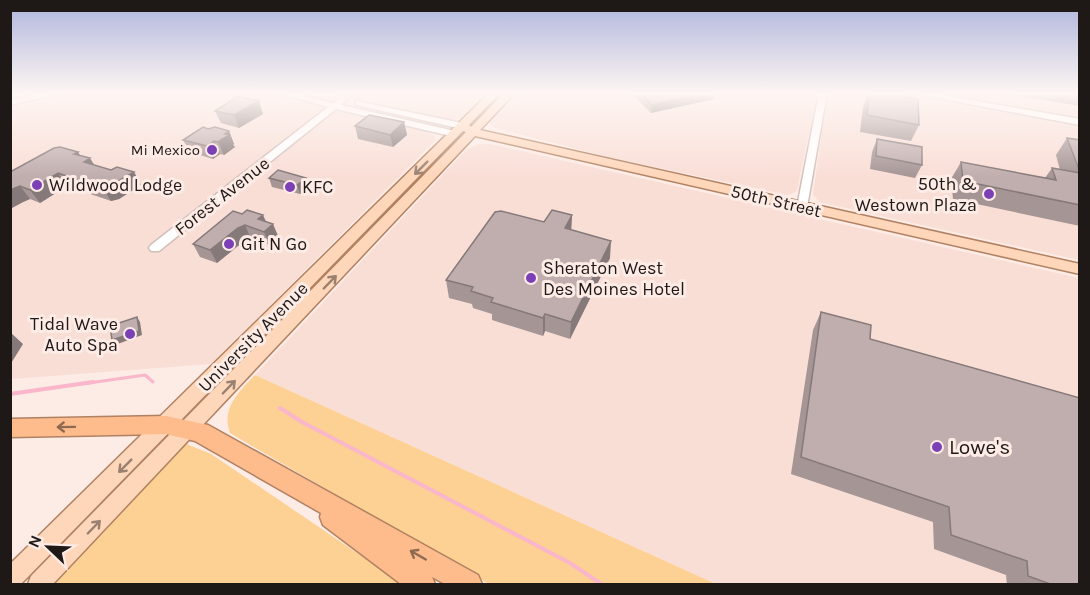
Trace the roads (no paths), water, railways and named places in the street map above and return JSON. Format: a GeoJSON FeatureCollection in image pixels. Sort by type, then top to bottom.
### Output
{"type":"FeatureCollection","features":[{"type":"Feature","properties":{"kind":"highway"},"geometry":{"type":"LineString","coordinates":[[10,428],[177,427],[200,432],[266,471],[362,522],[469,585]]}},
{"type":"Feature","properties":{"kind":"highway"},"geometry":{"type":"LineString","coordinates":[[266,471],[422,585]]}},
{"type":"Feature","properties":{"kind":"main road","name":"University Avenue"},"geometry":{"type":"LineString","coordinates":[[39,585],[177,427],[472,121]]}},
{"type":"Feature","properties":{"kind":"main road","name":"University Avenue"},"geometry":{"type":"LineString","coordinates":[[463,131],[476,121]]}},
{"type":"Feature","properties":{"kind":"main road","name":"50th Street"},"geometry":{"type":"LineString","coordinates":[[463,131],[1080,269]]}},
{"type":"Feature","properties":{"kind":"main road","name":"University Avenue"},"geometry":{"type":"LineString","coordinates":[[10,580],[177,427]]}},
{"type":"Feature","properties":{"kind":"street","name":"Forest Avenue"},"geometry":{"type":"LineString","coordinates":[[155,248],[322,121]]}},
{"type":"Feature","properties":{"kind":"street"},"geometry":{"type":"LineString","coordinates":[[419,121],[463,131]]}},
{"type":"Feature","properties":{"kind":"street"},"geometry":{"type":"LineString","coordinates":[[802,207],[818,121]]}},
{"type":"Feature","properties":{"kind":"waterway"},"geometry":{"type":"LineString","coordinates":[[82,384],[145,375],[153,382]]}},
{"type":"Feature","properties":{"kind":"waterway"},"geometry":{"type":"LineString","coordinates":[[10,394],[93,382]]}},
{"type":"Feature","properties":{"kind":"waterway"},"geometry":{"type":"LineString","coordinates":[[280,408],[302,422],[570,563],[601,584]]}},
{"type":"Feature","properties":{"kind":"place","name":"Mi Mexico"},"geometry":{"type":"Point","coordinates":[212,150]}},
{"type":"Feature","properties":{"kind":"place","name":"Wildwood Lodge"},"geometry":{"type":"Point","coordinates":[37,185]}},
{"type":"Feature","properties":{"kind":"place","name":"KFC"},"geometry":{"type":"Point","coordinates":[290,187]}},
{"type":"Feature","properties":{"kind":"place","name":"50th & Westown Plaza"},"geometry":{"type":"Point","coordinates":[989,194]}},
{"type":"Feature","properties":{"kind":"place","name":"Git N Go"},"geometry":{"type":"Point","coordinates":[229,244]}},
{"type":"Feature","properties":{"kind":"place","name":"Sheraton West Des Moines Hotel"},"geometry":{"type":"Point","coordinates":[531,278]}},
{"type":"Feature","properties":{"kind":"place","name":"Tidal Wave Auto Spa"},"geometry":{"type":"Point","coordinates":[130,334]}},
{"type":"Feature","properties":{"kind":"place","name":"Lowe's"},"geometry":{"type":"Point","coordinates":[937,447]}}]}
